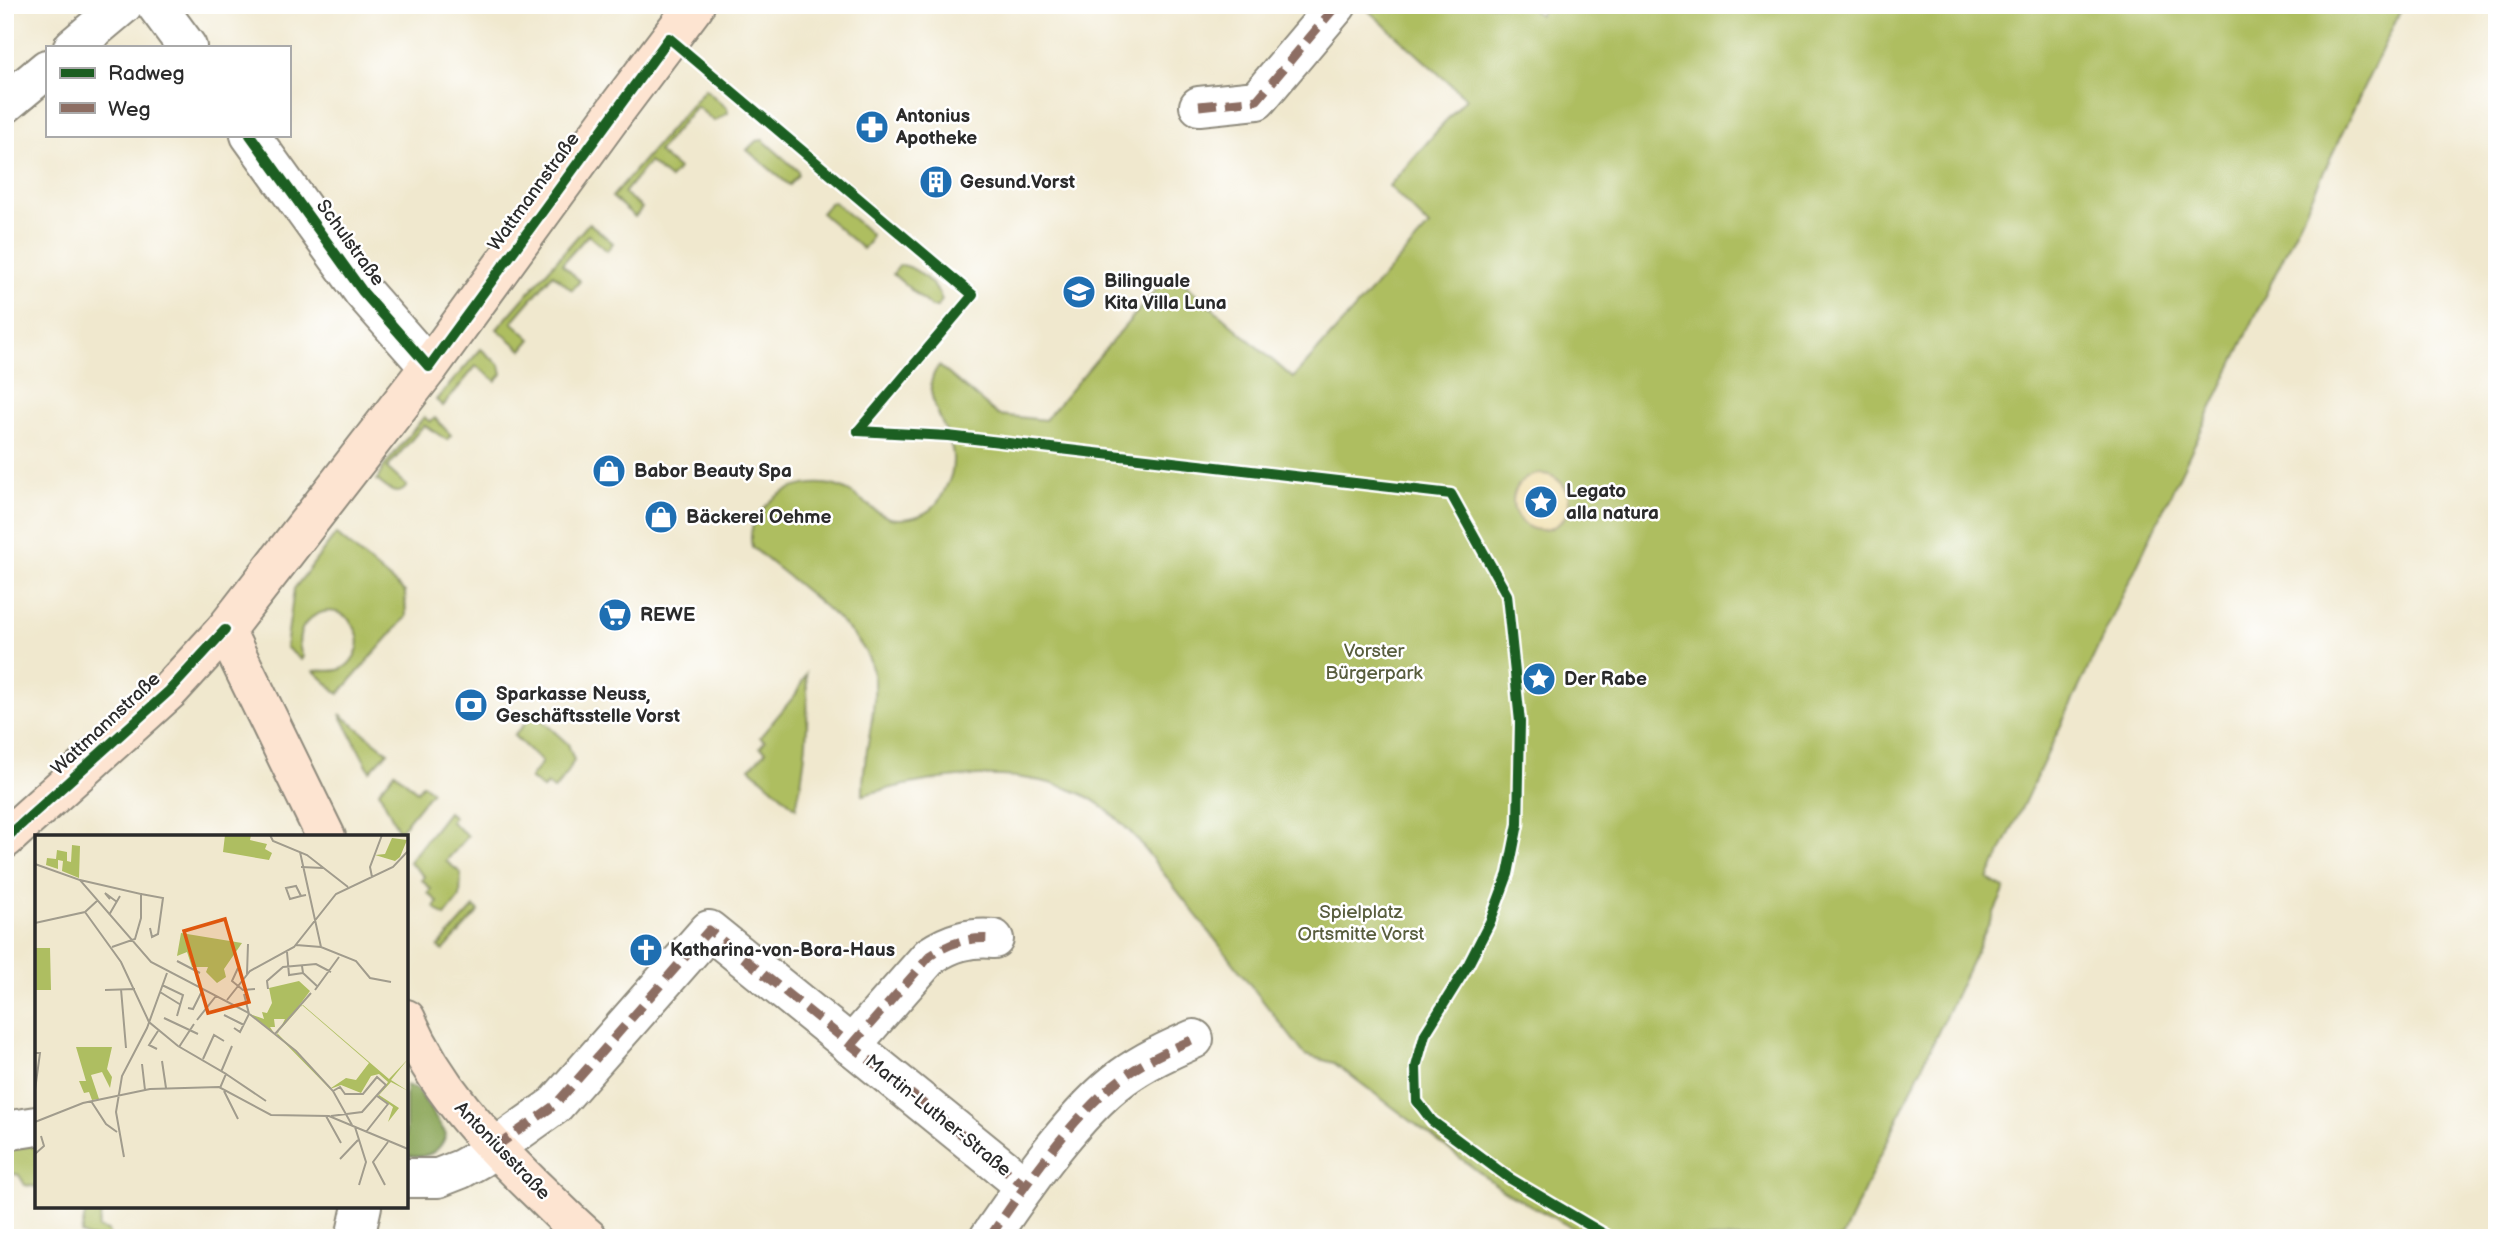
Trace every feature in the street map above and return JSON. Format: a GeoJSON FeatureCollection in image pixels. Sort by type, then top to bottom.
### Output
{"type":"FeatureCollection","features":[{"type":"Feature","properties":{"kind":"street"},"geometry":{"type":"LineString","coordinates":[[74,46],[124,5]]}},
{"type":"Feature","properties":{"kind":"street"},"geometry":{"type":"LineString","coordinates":[[156,5],[186,46]]}},
{"type":"Feature","properties":{"kind":"street"},"geometry":{"type":"LineString","coordinates":[[1199,106],[1257,100],[1337,5]]}},
{"type":"Feature","properties":{"kind":"street","name":"Wattmannstraße"},"geometry":{"type":"LineString","coordinates":[[5,839],[169,691],[225,630],[429,367],[690,7]]}},
{"type":"Feature","properties":{"kind":"street"},"geometry":{"type":"LineString","coordinates":[[5,104],[46,70]]}},
{"type":"Feature","properties":{"kind":"street","name":"Schulstraße"},"geometry":{"type":"LineString","coordinates":[[251,136],[363,292],[429,367]]}},
{"type":"Feature","properties":{"kind":"street"},"geometry":{"type":"LineString","coordinates":[[225,630],[325,835]]}},
{"type":"Feature","properties":{"kind":"street","name":"Martin-Luther-Straße"},"geometry":{"type":"LineString","coordinates":[[494,1148],[555,1105],[709,930],[1025,1186]]}},
{"type":"Feature","properties":{"kind":"street","name":"Martin-Luther-Straße"},"geometry":{"type":"LineString","coordinates":[[851,1046],[930,956],[945,946],[962,940],[976,937],[995,939]]}},
{"type":"Feature","properties":{"kind":"street","name":"Antoniusstraße"},"geometry":{"type":"LineString","coordinates":[[408,1023],[426,1060],[451,1098],[494,1148],[589,1238]]}},
{"type":"Feature","properties":{"kind":"street"},"geometry":{"type":"LineString","coordinates":[[989,1238],[1025,1186],[1095,1102],[1120,1079],[1160,1054],[1194,1039]]}},
{"type":"Feature","properties":{"kind":"street"},"geometry":{"type":"LineString","coordinates":[[5,1131],[35,1126]]}},
{"type":"Feature","properties":{"kind":"street"},"geometry":{"type":"LineString","coordinates":[[408,1178],[438,1178],[461,1169],[494,1148]]}},
{"type":"Feature","properties":{"kind":"street"},"geometry":{"type":"LineString","coordinates":[[355,1238],[362,1208]]}},
{"type":"Feature","properties":{"kind":"green space","name":"Vorster Bürgerpark"},"geometry":{"type":"Polygon","coordinates":[[[1362,5],[1527,5],[1539,15],[1547,5],[2403,5],[1988,879],[2005,889],[1842,1238],[1591,1238],[1504,1191],[1334,1063],[1305,1055],[1136,838],[1094,800],[1051,783],[998,776],[942,779],[863,795],[874,697],[873,676],[868,657],[848,629],[833,614],[752,547],[752,529],[762,510],[775,498],[795,487],[818,484],[840,487],[879,513],[895,519],[906,519],[927,512],[942,496],[953,464],[952,449],[937,412],[931,388],[939,366],[998,415],[1045,420],[1171,272],[1293,378],[1429,226],[1389,186],[1466,98],[1362,5]]]}},
{"type":"Feature","properties":{"kind":"green space"},"geometry":{"type":"Polygon","coordinates":[[[705,89],[727,108],[728,113],[714,121],[696,106],[658,152],[678,169],[670,179],[649,162],[624,193],[642,208],[635,217],[612,197],[705,89]]]}},
{"type":"Feature","properties":{"kind":"green space"},"geometry":{"type":"Polygon","coordinates":[[[763,140],[798,171],[798,175],[789,185],[747,150],[756,141],[763,140]]]}},
{"type":"Feature","properties":{"kind":"green space"},"geometry":{"type":"Polygon","coordinates":[[[834,202],[871,234],[863,249],[821,213],[834,202]]]}},
{"type":"Feature","properties":{"kind":"green space"},"geometry":{"type":"Polygon","coordinates":[[[589,223],[613,243],[607,251],[588,235],[562,264],[580,281],[572,290],[553,274],[512,322],[531,339],[522,350],[497,329],[589,223]]]}},
{"type":"Feature","properties":{"kind":"green space"},"geometry":{"type":"Polygon","coordinates":[[[900,265],[919,272],[930,283],[942,300],[937,307],[931,307],[893,274],[900,265]]]}},
{"type":"Feature","properties":{"kind":"green space"},"geometry":{"type":"Polygon","coordinates":[[[481,349],[500,365],[502,374],[496,381],[476,366],[443,406],[436,400],[481,349]]]}},
{"type":"Feature","properties":{"kind":"green space"},"geometry":{"type":"Polygon","coordinates":[[[424,417],[430,422],[435,418],[451,435],[447,440],[424,425],[387,468],[407,486],[400,492],[392,491],[377,480],[384,466],[424,417]]]}},
{"type":"Feature","properties":{"kind":"green space"},"geometry":{"type":"Polygon","coordinates":[[[336,534],[405,592],[406,617],[339,694],[314,671],[341,669],[354,657],[358,648],[358,637],[346,617],[336,612],[325,612],[306,622],[299,644],[303,657],[301,660],[286,647],[294,589],[336,534]]]}},
{"type":"Feature","properties":{"kind":"green space"},"geometry":{"type":"Polygon","coordinates":[[[806,674],[806,741],[796,808],[750,768],[766,751],[760,747],[765,741],[760,737],[796,694],[806,674]]]}},
{"type":"Feature","properties":{"kind":"green space"},"geometry":{"type":"Polygon","coordinates":[[[534,713],[568,744],[574,760],[554,790],[547,784],[543,789],[530,778],[542,762],[514,736],[534,713]]]}},
{"type":"Feature","properties":{"kind":"green space"},"geometry":{"type":"Polygon","coordinates":[[[340,714],[388,752],[370,771],[340,714]]]}},
{"type":"Feature","properties":{"kind":"green space"},"geometry":{"type":"Polygon","coordinates":[[[395,772],[417,791],[423,784],[432,791],[399,832],[379,791],[395,772]]]}},
{"type":"Feature","properties":{"kind":"green space"},"geometry":{"type":"Polygon","coordinates":[[[448,812],[454,817],[450,821],[468,836],[446,861],[461,873],[460,897],[445,916],[434,907],[438,902],[428,893],[431,889],[422,880],[424,876],[409,862],[448,812]]]}},
{"type":"Feature","properties":{"kind":"green space"},"geometry":{"type":"Polygon","coordinates":[[[474,907],[479,911],[443,951],[438,947],[474,907]]]}},
{"type":"Feature","properties":{"kind":"green space"},"geometry":{"type":"Polygon","coordinates":[[[408,1086],[418,1090],[446,1134],[444,1141],[431,1154],[408,1155],[408,1086]]]}},
{"type":"Feature","properties":{"kind":"green space"},"geometry":{"type":"Polygon","coordinates":[[[35,1144],[35,1187],[25,1185],[19,1175],[5,1172],[5,1149],[35,1144]]]}},
{"type":"Feature","properties":{"kind":"green space"},"geometry":{"type":"Polygon","coordinates":[[[87,1208],[103,1208],[98,1228],[108,1231],[111,1238],[89,1238],[81,1234],[87,1208]]]}},
{"type":"Feature","properties":{"kind":"sand"},"geometry":{"type":"Polygon","coordinates":[[[1541,474],[1561,482],[1569,502],[1561,522],[1541,530],[1521,522],[1513,502],[1521,482],[1541,474]]]}},
{"type":"Feature","properties":{"kind":"marked path"},"geometry":{"type":"LineString","coordinates":[[1199,106],[1257,100],[1337,5]]}},
{"type":"Feature","properties":{"kind":"marked path"},"geometry":{"type":"LineString","coordinates":[[494,1148],[555,1105],[709,930],[1025,1186]]}},
{"type":"Feature","properties":{"kind":"marked path"},"geometry":{"type":"LineString","coordinates":[[851,1046],[930,956],[960,942],[994,939]]}},
{"type":"Feature","properties":{"kind":"marked path"},"geometry":{"type":"LineString","coordinates":[[989,1238],[1051,1152],[1086,1110],[1123,1077],[1194,1039]]}},
{"type":"Feature","properties":{"kind":"cycle path"},"geometry":{"type":"LineString","coordinates":[[251,136],[363,292],[429,367],[669,38],[973,295],[858,431]]}},
{"type":"Feature","properties":{"kind":"cycle path"},"geometry":{"type":"LineString","coordinates":[[858,431],[948,436],[1451,494],[1507,595],[1520,722],[1518,824],[1508,874],[1490,922],[1468,965],[1425,1034],[1416,1067],[1417,1101],[1432,1121],[1509,1178],[1611,1238]]}},
{"type":"Feature","properties":{"kind":"cycle path"},"geometry":{"type":"LineString","coordinates":[[5,839],[169,691],[225,630]]}},
{"type":"Feature","properties":{"kind":"place","name":"Antonius Apotheke"},"geometry":{"type":"Point","coordinates":[872,127]}},
{"type":"Feature","properties":{"kind":"place","name":"Gesund.Vorst"},"geometry":{"type":"Point","coordinates":[936,182]}},
{"type":"Feature","properties":{"kind":"place","name":"Bilinguale Kita Villa Luna"},"geometry":{"type":"Point","coordinates":[1079,292]}},
{"type":"Feature","properties":{"kind":"place","name":"Babor Beauty Spa"},"geometry":{"type":"Point","coordinates":[609,471]}},
{"type":"Feature","properties":{"kind":"place","name":"Legato alla natura"},"geometry":{"type":"Point","coordinates":[1541,502]}},
{"type":"Feature","properties":{"kind":"place","name":"Bäckerei Oehme"},"geometry":{"type":"Point","coordinates":[661,517]}},
{"type":"Feature","properties":{"kind":"place","name":"REWE"},"geometry":{"type":"Point","coordinates":[615,615]}},
{"type":"Feature","properties":{"kind":"place","name":"Der Rabe"},"geometry":{"type":"Point","coordinates":[1539,679]}},
{"type":"Feature","properties":{"kind":"place","name":"Sparkasse Neuss, Geschäftsstelle Vorst"},"geometry":{"type":"Point","coordinates":[471,705]}},
{"type":"Feature","properties":{"kind":"place","name":"Katharina-von-Bora-Haus"},"geometry":{"type":"Point","coordinates":[646,950]}},
{"type":"Feature","properties":{"kind":"park label","name":"Spielplatz Ortsmitte Vorst"},"geometry":{"type":"Point","coordinates":[1361,923]}}]}
